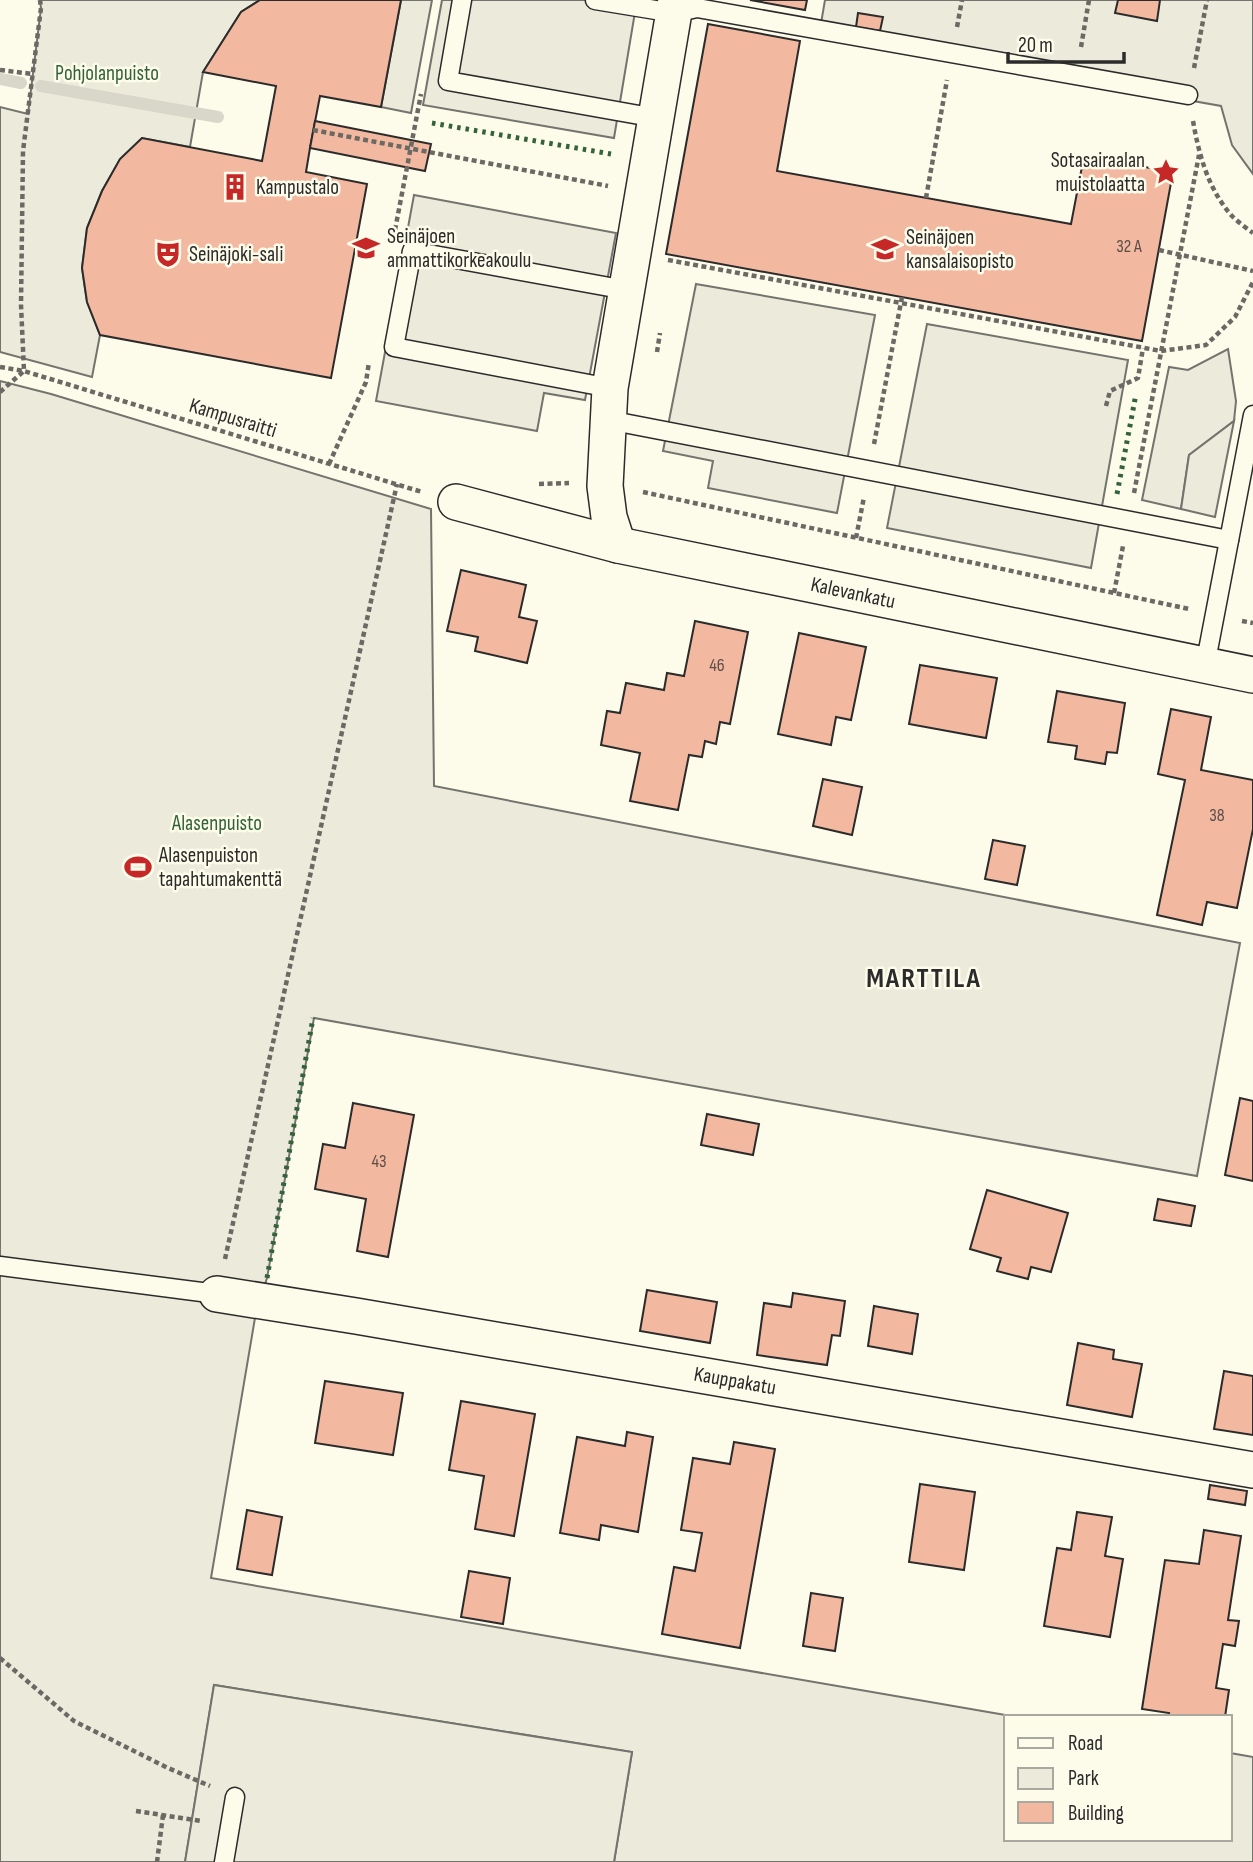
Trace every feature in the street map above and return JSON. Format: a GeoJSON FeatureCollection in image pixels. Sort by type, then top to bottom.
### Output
{"type":"FeatureCollection","features":[{"type":"Feature","properties":{"kind":"street"},"geometry":{"type":"LineString","coordinates":[[618,545],[609,517],[605,486],[609,404],[675,7]]}},
{"type":"Feature","properties":{"kind":"street","name":"Kalevankatu"},"geometry":{"type":"LineString","coordinates":[[456,502],[618,545],[1253,675]]}},
{"type":"Feature","properties":{"kind":"street","name":"Kauppakatu"},"geometry":{"type":"LineString","coordinates":[[217,1294],[1253,1469]]}},
{"type":"Feature","properties":{"kind":"lane"},"geometry":{"type":"LineString","coordinates":[[462,0],[448,81],[656,118]]}},
{"type":"Feature","properties":{"kind":"lane"},"geometry":{"type":"LineString","coordinates":[[595,0],[697,8],[1188,95]]}},
{"type":"Feature","properties":{"kind":"lane"},"geometry":{"type":"LineString","coordinates":[[626,290],[412,251],[394,347],[869,471],[1229,540]]}},
{"type":"Feature","properties":{"kind":"lane"},"geometry":{"type":"LineString","coordinates":[[1205,666],[1253,415]]}},
{"type":"Feature","properties":{"kind":"lane"},"geometry":{"type":"LineString","coordinates":[[0,1266],[217,1294]]}},
{"type":"Feature","properties":{"kind":"lane"},"geometry":{"type":"LineString","coordinates":[[224,1862],[235,1797]]}},
{"type":"Feature","properties":{"kind":"path"},"geometry":{"type":"LineString","coordinates":[[0,392],[24,371],[21,305],[23,151],[40,0]]}},
{"type":"Feature","properties":{"kind":"path"},"geometry":{"type":"LineString","coordinates":[[1076,75],[1089,0]]}},
{"type":"Feature","properties":{"kind":"path"},"geometry":{"type":"LineString","coordinates":[[1207,0],[1188,95],[1199,155],[1212,186],[1232,216],[1253,233]]}},
{"type":"Feature","properties":{"kind":"path"},"geometry":{"type":"LineString","coordinates":[[926,198],[952,54]]}},
{"type":"Feature","properties":{"kind":"path"},"geometry":{"type":"LineString","coordinates":[[0,70],[33,74]]}},
{"type":"Feature","properties":{"kind":"path"},"geometry":{"type":"LineString","coordinates":[[313,130],[643,193]]}},
{"type":"Feature","properties":{"kind":"path"},"geometry":{"type":"LineString","coordinates":[[1114,593],[1199,155]]}},
{"type":"Feature","properties":{"kind":"path"},"geometry":{"type":"LineString","coordinates":[[1159,250],[1253,271]]}},
{"type":"Feature","properties":{"kind":"path"},"geometry":{"type":"LineString","coordinates":[[666,259],[902,300],[1161,351],[1206,345],[1236,317],[1253,282]]}},
{"type":"Feature","properties":{"kind":"path"},"geometry":{"type":"LineString","coordinates":[[856,538],[902,300]]}},
{"type":"Feature","properties":{"kind":"path"},"geometry":{"type":"LineString","coordinates":[[1106,406],[1110,391],[1138,378],[1143,348]]}},
{"type":"Feature","properties":{"kind":"path","name":"Kampusraitti"},"geometry":{"type":"LineString","coordinates":[[0,367],[24,371],[456,502]]}},
{"type":"Feature","properties":{"kind":"path"},"geometry":{"type":"LineString","coordinates":[[539,484],[581,482],[642,491],[1253,623]]}},
{"type":"Feature","properties":{"kind":"path"},"geometry":{"type":"LineString","coordinates":[[217,1294],[397,484]]}},
{"type":"Feature","properties":{"kind":"path"},"geometry":{"type":"LineString","coordinates":[[0,1658],[74,1721],[168,1768],[235,1797]]}},
{"type":"Feature","properties":{"kind":"path"},"geometry":{"type":"LineString","coordinates":[[136,1811],[230,1826]]}},
{"type":"Feature","properties":{"kind":"path"},"geometry":{"type":"LineString","coordinates":[[157,1862],[163,1815]]}},
{"type":"Feature","properties":{"kind":"green space","name":"Pohjolanpuisto"},"geometry":{"type":"Polygon","coordinates":[[[40,0],[260,0],[241,12],[203,72],[190,147],[142,138],[120,159],[102,191],[87,228],[82,268],[87,302],[100,335],[92,377],[0,352],[0,107],[28,114],[40,0]]]}},
{"type":"Feature","properties":{"kind":"green space"},"geometry":{"type":"Polygon","coordinates":[[[401,0],[432,0],[411,113],[381,107],[401,0]]]}},
{"type":"Feature","properties":{"kind":"green space"},"geometry":{"type":"Polygon","coordinates":[[[825,0],[1253,0],[1253,174],[1232,145],[1221,106],[819,35],[825,0]]]}},
{"type":"Feature","properties":{"kind":"green space"},"geometry":{"type":"Polygon","coordinates":[[[1228,349],[1236,401],[1234,421],[1189,455],[1181,509],[1142,500],[1169,367],[1188,370],[1228,349]]]}},
{"type":"Feature","properties":{"kind":"green space","name":"Alasenpuisto"},"geometry":{"type":"Polygon","coordinates":[[[0,381],[431,509],[434,786],[1240,943],[1197,1176],[314,1018],[267,1278],[256,1312],[211,1578],[1005,1715],[1004,1841],[1232,1841],[1232,1753],[1253,1757],[1253,1862],[614,1862],[632,1752],[214,1685],[185,1862],[0,1862],[0,381]]]}},
{"type":"Feature","properties":{"kind":"shaded area"},"geometry":{"type":"Polygon","coordinates":[[[442,0],[637,0],[614,138],[423,105],[442,0]]]}},
{"type":"Feature","properties":{"kind":"shaded area"},"geometry":{"type":"Polygon","coordinates":[[[414,195],[616,233],[585,400],[544,393],[537,431],[376,401],[414,195]]]}},
{"type":"Feature","properties":{"kind":"shaded area"},"geometry":{"type":"Polygon","coordinates":[[[696,284],[875,315],[837,513],[708,488],[713,461],[663,451],[696,284]]]}},
{"type":"Feature","properties":{"kind":"shaded area"},"geometry":{"type":"Polygon","coordinates":[[[927,324],[1128,360],[1091,568],[887,528],[927,324]]]}},
{"type":"Feature","properties":{"kind":"shaded area"},"geometry":{"type":"Polygon","coordinates":[[[1234,421],[1215,517],[1181,509],[1189,455],[1234,421]]]}},
{"type":"Feature","properties":{"kind":"shaded area"},"geometry":{"type":"Polygon","coordinates":[[[214,1685],[632,1752],[614,1862],[185,1862],[214,1685]]]}},
{"type":"Feature","properties":{"kind":"building","name":"Kampustalo"},"geometry":{"type":"Polygon","coordinates":[[[260,0],[401,0],[381,107],[320,96],[310,148],[306,172],[367,184],[331,378],[100,335],[87,302],[82,268],[87,228],[102,191],[120,159],[142,138],[262,161],[276,86],[203,72],[241,12],[260,0]]]}},
{"type":"Feature","properties":{"kind":"building"},"geometry":{"type":"Polygon","coordinates":[[[750,0],[807,0],[805,10],[750,0]]]}},
{"type":"Feature","properties":{"kind":"building"},"geometry":{"type":"Polygon","coordinates":[[[1118,0],[1160,0],[1157,21],[1115,13],[1118,0]]]}},
{"type":"Feature","properties":{"kind":"building"},"geometry":{"type":"Polygon","coordinates":[[[858,13],[883,17],[880,31],[856,27],[858,13]]]}},
{"type":"Feature","properties":{"kind":"building"},"geometry":{"type":"Polygon","coordinates":[[[708,24],[800,41],[777,171],[1071,224],[1084,156],[1173,172],[1142,341],[666,254],[708,24]]]}},
{"type":"Feature","properties":{"kind":"building"},"geometry":{"type":"Polygon","coordinates":[[[315,121],[431,144],[425,171],[310,148],[315,121]]]}},
{"type":"Feature","properties":{"kind":"building"},"geometry":{"type":"Polygon","coordinates":[[[461,570],[526,585],[519,617],[537,621],[527,663],[475,651],[478,637],[447,631],[461,570]]]}},
{"type":"Feature","properties":{"kind":"building"},"geometry":{"type":"Polygon","coordinates":[[[695,621],[748,632],[730,724],[720,722],[716,744],[705,741],[702,757],[689,755],[678,810],[630,801],[640,753],[601,745],[607,711],[620,713],[626,683],[664,690],[667,673],[684,676],[695,621]]]}},
{"type":"Feature","properties":{"kind":"building"},"geometry":{"type":"Polygon","coordinates":[[[799,633],[866,647],[851,720],[836,717],[831,745],[778,734],[799,633]]]}},
{"type":"Feature","properties":{"kind":"building"},"geometry":{"type":"Polygon","coordinates":[[[920,665],[997,678],[986,738],[909,724],[920,665]]]}},
{"type":"Feature","properties":{"kind":"building"},"geometry":{"type":"Polygon","coordinates":[[[1057,691],[1125,703],[1117,753],[1107,752],[1105,764],[1075,759],[1077,746],[1048,742],[1057,691]]]}},
{"type":"Feature","properties":{"kind":"building"},"geometry":{"type":"Polygon","coordinates":[[[1171,709],[1211,717],[1201,770],[1253,780],[1253,829],[1237,908],[1207,902],[1202,925],[1157,915],[1185,780],[1158,774],[1171,709]]]}},
{"type":"Feature","properties":{"kind":"building"},"geometry":{"type":"Polygon","coordinates":[[[823,779],[862,787],[852,835],[813,826],[823,779]]]}},
{"type":"Feature","properties":{"kind":"building"},"geometry":{"type":"Polygon","coordinates":[[[993,840],[1025,846],[1017,885],[985,879],[993,840]]]}},
{"type":"Feature","properties":{"kind":"building"},"geometry":{"type":"Polygon","coordinates":[[[1240,1098],[1253,1101],[1253,1181],[1225,1175],[1240,1098]]]}},
{"type":"Feature","properties":{"kind":"building"},"geometry":{"type":"Polygon","coordinates":[[[353,1103],[414,1115],[388,1257],[357,1251],[366,1199],[315,1189],[323,1144],[345,1148],[353,1103]]]}},
{"type":"Feature","properties":{"kind":"building"},"geometry":{"type":"Polygon","coordinates":[[[707,1114],[759,1124],[753,1155],[701,1145],[707,1114]]]}},
{"type":"Feature","properties":{"kind":"building"},"geometry":{"type":"Polygon","coordinates":[[[987,1190],[1068,1213],[1051,1272],[1031,1267],[1028,1279],[997,1271],[1001,1258],[970,1249],[987,1190]]]}},
{"type":"Feature","properties":{"kind":"building"},"geometry":{"type":"Polygon","coordinates":[[[1158,1199],[1195,1206],[1191,1226],[1154,1220],[1158,1199]]]}},
{"type":"Feature","properties":{"kind":"building"},"geometry":{"type":"Polygon","coordinates":[[[647,1290],[717,1302],[710,1343],[640,1331],[647,1290]]]}},
{"type":"Feature","properties":{"kind":"building"},"geometry":{"type":"Polygon","coordinates":[[[793,1293],[845,1301],[840,1336],[832,1335],[827,1365],[757,1355],[764,1303],[791,1307],[793,1293]]]}},
{"type":"Feature","properties":{"kind":"building"},"geometry":{"type":"Polygon","coordinates":[[[874,1306],[918,1314],[912,1354],[868,1346],[874,1306]]]}},
{"type":"Feature","properties":{"kind":"building"},"geometry":{"type":"Polygon","coordinates":[[[1078,1343],[1114,1350],[1113,1359],[1142,1364],[1132,1417],[1067,1405],[1078,1343]]]}},
{"type":"Feature","properties":{"kind":"building"},"geometry":{"type":"Polygon","coordinates":[[[1224,1371],[1253,1376],[1253,1435],[1214,1429],[1224,1371]]]}},
{"type":"Feature","properties":{"kind":"building"},"geometry":{"type":"Polygon","coordinates":[[[325,1381],[403,1393],[393,1455],[315,1443],[325,1381]]]}},
{"type":"Feature","properties":{"kind":"building"},"geometry":{"type":"Polygon","coordinates":[[[461,1401],[535,1414],[514,1536],[475,1529],[484,1476],[449,1470],[461,1401]]]}},
{"type":"Feature","properties":{"kind":"building"},"geometry":{"type":"Polygon","coordinates":[[[627,1432],[653,1437],[638,1532],[601,1525],[599,1540],[560,1533],[577,1437],[625,1446],[627,1432]]]}},
{"type":"Feature","properties":{"kind":"building"},"geometry":{"type":"Polygon","coordinates":[[[734,1442],[775,1449],[740,1648],[662,1634],[674,1567],[695,1571],[702,1533],[681,1530],[693,1458],[730,1464],[734,1442]]]}},
{"type":"Feature","properties":{"kind":"building"},"geometry":{"type":"Polygon","coordinates":[[[920,1484],[975,1492],[964,1570],[909,1562],[920,1484]]]}},
{"type":"Feature","properties":{"kind":"building"},"geometry":{"type":"Polygon","coordinates":[[[1210,1485],[1247,1491],[1245,1505],[1208,1499],[1210,1485]]]}},
{"type":"Feature","properties":{"kind":"building"},"geometry":{"type":"Polygon","coordinates":[[[247,1510],[282,1517],[272,1575],[237,1569],[247,1510]]]}},
{"type":"Feature","properties":{"kind":"building"},"geometry":{"type":"Polygon","coordinates":[[[1077,1512],[1112,1517],[1105,1556],[1123,1559],[1110,1637],[1044,1626],[1057,1548],[1071,1550],[1077,1512]]]}},
{"type":"Feature","properties":{"kind":"building"},"geometry":{"type":"Polygon","coordinates":[[[1204,1530],[1241,1536],[1228,1620],[1239,1621],[1235,1646],[1223,1644],[1216,1688],[1229,1690],[1225,1715],[1168,1715],[1142,1709],[1165,1560],[1199,1564],[1204,1530]]]}},
{"type":"Feature","properties":{"kind":"building"},"geometry":{"type":"Polygon","coordinates":[[[469,1571],[510,1578],[503,1624],[461,1617],[469,1571]]]}},
{"type":"Feature","properties":{"kind":"building"},"geometry":{"type":"Polygon","coordinates":[[[811,1593],[843,1598],[835,1651],[803,1646],[811,1593]]]}},
{"type":"Feature","properties":{"kind":"waterway"},"geometry":{"type":"LineString","coordinates":[[0,79],[21,83]]}},
{"type":"Feature","properties":{"kind":"waterway"},"geometry":{"type":"LineString","coordinates":[[41,86],[218,117]]}},
{"type":"Feature","properties":{"kind":"hedge"},"geometry":{"type":"LineString","coordinates":[[432,123],[611,154]]}},
{"type":"Feature","properties":{"kind":"hedge"},"geometry":{"type":"LineString","coordinates":[[1117,494],[1136,394]]}},
{"type":"Feature","properties":{"kind":"hedge"},"geometry":{"type":"LineString","coordinates":[[267,1278],[313,1018]]}},
{"type":"Feature","properties":{"kind":"place","name":"Sotasairaalan muistolaatta"},"geometry":{"type":"Point","coordinates":[1166,172]}},
{"type":"Feature","properties":{"kind":"place","name":"Kampustalo"},"geometry":{"type":"Point","coordinates":[235,187]}},
{"type":"Feature","properties":{"kind":"place","name":"Seinäjoen ammattikorkeakoulu"},"geometry":{"type":"Point","coordinates":[366,248]}},
{"type":"Feature","properties":{"kind":"place","name":"Seinäjoen kansalaisopisto"},"geometry":{"type":"Point","coordinates":[885,249]}},
{"type":"Feature","properties":{"kind":"place","name":"Seinäjoki-sali"},"geometry":{"type":"Point","coordinates":[168,254]}},
{"type":"Feature","properties":{"kind":"place","name":"Alasenpuiston tapahtumakenttä"},"geometry":{"type":"Point","coordinates":[138,867]}},
{"type":"Feature","properties":{"kind":"district","name":"MARTTILA"},"geometry":{"type":"Point","coordinates":[924,978]}}]}
